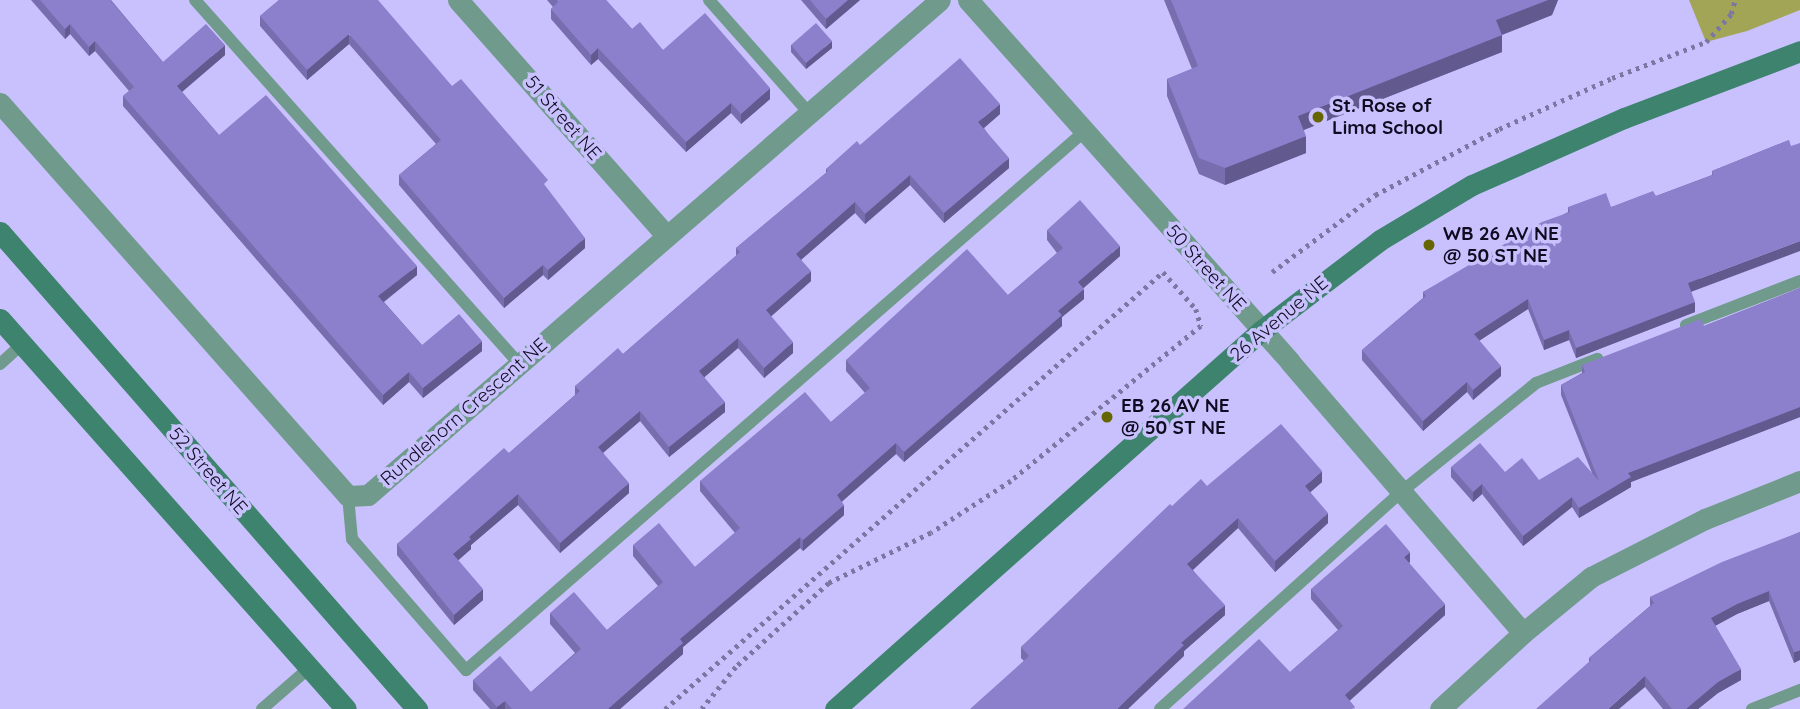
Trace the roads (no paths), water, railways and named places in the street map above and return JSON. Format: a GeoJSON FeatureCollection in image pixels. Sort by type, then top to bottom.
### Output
{"type":"FeatureCollection","features":[{"type":"Feature","properties":{"kind":"street","name":"51 Street NE"},"geometry":{"type":"LineString","coordinates":[[458,0],[667,236]]}},
{"type":"Feature","properties":{"kind":"street","name":"Rundlehorn Crescent NE"},"geometry":{"type":"LineString","coordinates":[[348,496],[368,495],[940,0]]}},
{"type":"Feature","properties":{"kind":"street","name":"50 Street NE"},"geometry":{"type":"LineString","coordinates":[[968,0],[1262,330],[1523,633]]}},
{"type":"Feature","properties":{"kind":"street","name":"26 Avenue NE"},"geometry":{"type":"LineString","coordinates":[[835,709],[1262,330],[1380,240],[1472,185],[1624,118],[1800,51]]}},
{"type":"Feature","properties":{"kind":"street"},"geometry":{"type":"LineString","coordinates":[[0,103],[348,496]]}},
{"type":"Feature","properties":{"kind":"street","name":"52 Street NE"},"geometry":{"type":"LineString","coordinates":[[0,232],[417,709]]}},
{"type":"Feature","properties":{"kind":"street"},"geometry":{"type":"LineString","coordinates":[[0,319],[345,709]]}},
{"type":"Feature","properties":{"kind":"street"},"geometry":{"type":"LineString","coordinates":[[1440,709],[1523,633],[1591,577],[1705,519],[1800,481]]}},
{"type":"Feature","properties":{"kind":"lane"},"geometry":{"type":"LineString","coordinates":[[195,0],[519,363]]}},
{"type":"Feature","properties":{"kind":"lane"},"geometry":{"type":"LineString","coordinates":[[709,0],[809,113]]}},
{"type":"Feature","properties":{"kind":"lane"},"geometry":{"type":"LineString","coordinates":[[348,496],[352,539],[466,670],[1085,131]]}},
{"type":"Feature","properties":{"kind":"lane"},"geometry":{"type":"LineString","coordinates":[[1674,329],[1800,281]]}},
{"type":"Feature","properties":{"kind":"lane"},"geometry":{"type":"LineString","coordinates":[[0,364],[22,344]]}},
{"type":"Feature","properties":{"kind":"lane"},"geometry":{"type":"LineString","coordinates":[[1160,709],[1401,492],[1536,383],[1612,354]]}},
{"type":"Feature","properties":{"kind":"lane"},"geometry":{"type":"LineString","coordinates":[[262,709],[309,668]]}},
{"type":"Feature","properties":{"kind":"lane"},"geometry":{"type":"LineString","coordinates":[[1752,709],[1800,690]]}},
{"type":"Feature","properties":{"kind":"place","name":"St. Rose of Lima School"},"geometry":{"type":"Point","coordinates":[1318,117]}},
{"type":"Feature","properties":{"kind":"place","name":"WB 26 AV NE @ 50 ST NE"},"geometry":{"type":"Point","coordinates":[1429,245]}},
{"type":"Feature","properties":{"kind":"place","name":"EB 26 AV NE @ 50 ST NE"},"geometry":{"type":"Point","coordinates":[1107,417]}}]}
